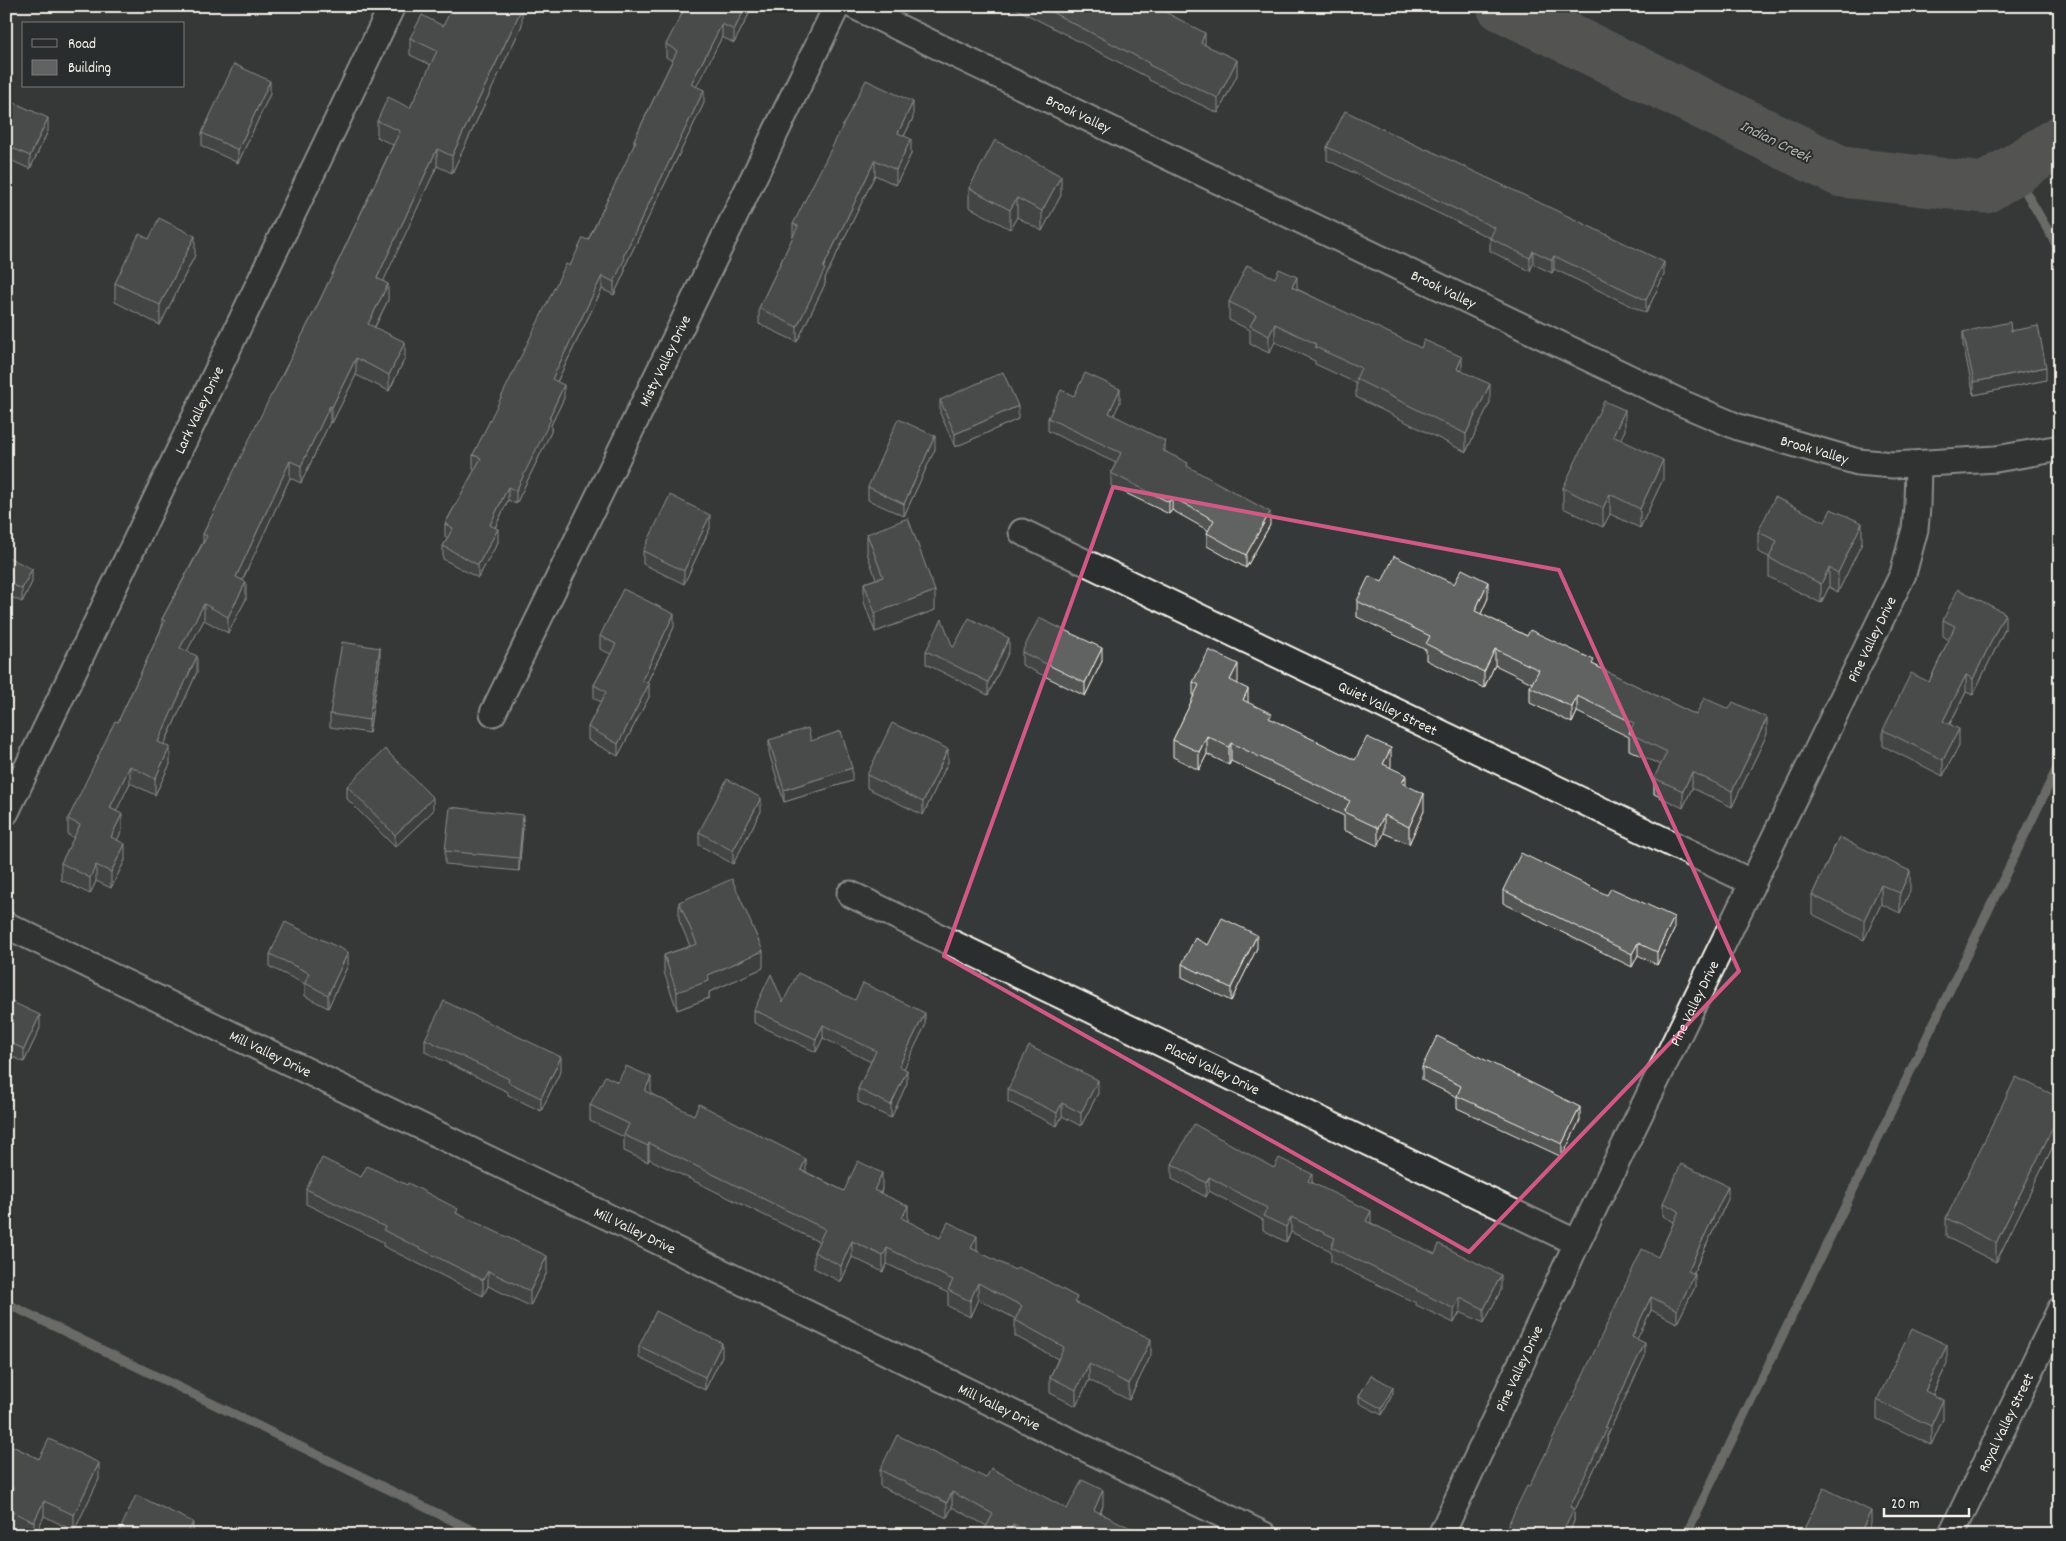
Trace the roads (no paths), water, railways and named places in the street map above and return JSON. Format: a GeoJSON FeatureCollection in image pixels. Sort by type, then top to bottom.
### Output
{"type":"FeatureCollection","features":[{"type":"Feature","properties":{"kind":"street","name":"Lark Valley Drive"},"geometry":{"type":"LineString","coordinates":[[6,812],[392,6]]}},
{"type":"Feature","properties":{"kind":"street","name":"Misty Valley Drive"},"geometry":{"type":"LineString","coordinates":[[493,713],[837,6]]}},
{"type":"Feature","properties":{"kind":"street","name":"Brook Valley"},"geometry":{"type":"LineString","coordinates":[[854,6],[1684,404],[1738,427],[1858,462],[1893,465],[1996,460],[2060,448]]}},
{"type":"Feature","properties":{"kind":"street","name":"Pine Valley Drive"},"geometry":{"type":"LineString","coordinates":[[1440,1535],[1577,1243],[1903,574],[1915,530],[1918,465]]}},
{"type":"Feature","properties":{"kind":"street","name":"Quiet Valley Street"},"geometry":{"type":"LineString","coordinates":[[1022,532],[1753,883]]}},
{"type":"Feature","properties":{"kind":"street","name":"Placid Valley Drive"},"geometry":{"type":"LineString","coordinates":[[850,894],[1577,1243]]}},
{"type":"Feature","properties":{"kind":"street","name":"Mill Valley Drive"},"geometry":{"type":"LineString","coordinates":[[6,925],[1264,1535]]}},
{"type":"Feature","properties":{"kind":"street","name":"Royal Valley Street"},"geometry":{"type":"LineString","coordinates":[[1951,1535],[2060,1310]]}},
{"type":"Feature","properties":{"kind":"waterway","name":"Indian Creek"},"geometry":{"type":"LineString","coordinates":[[1502,6],[1842,172],[1985,188],[2060,141]]}},
{"type":"Feature","properties":{"kind":"waterway"},"geometry":{"type":"LineString","coordinates":[[2013,170],[2060,251]]}},
{"type":"Feature","properties":{"kind":"waterway"},"geometry":{"type":"LineString","coordinates":[[1686,1535],[2060,762]]}},
{"type":"Feature","properties":{"kind":"waterway"},"geometry":{"type":"LineString","coordinates":[[6,1303],[482,1535]]}}]}
